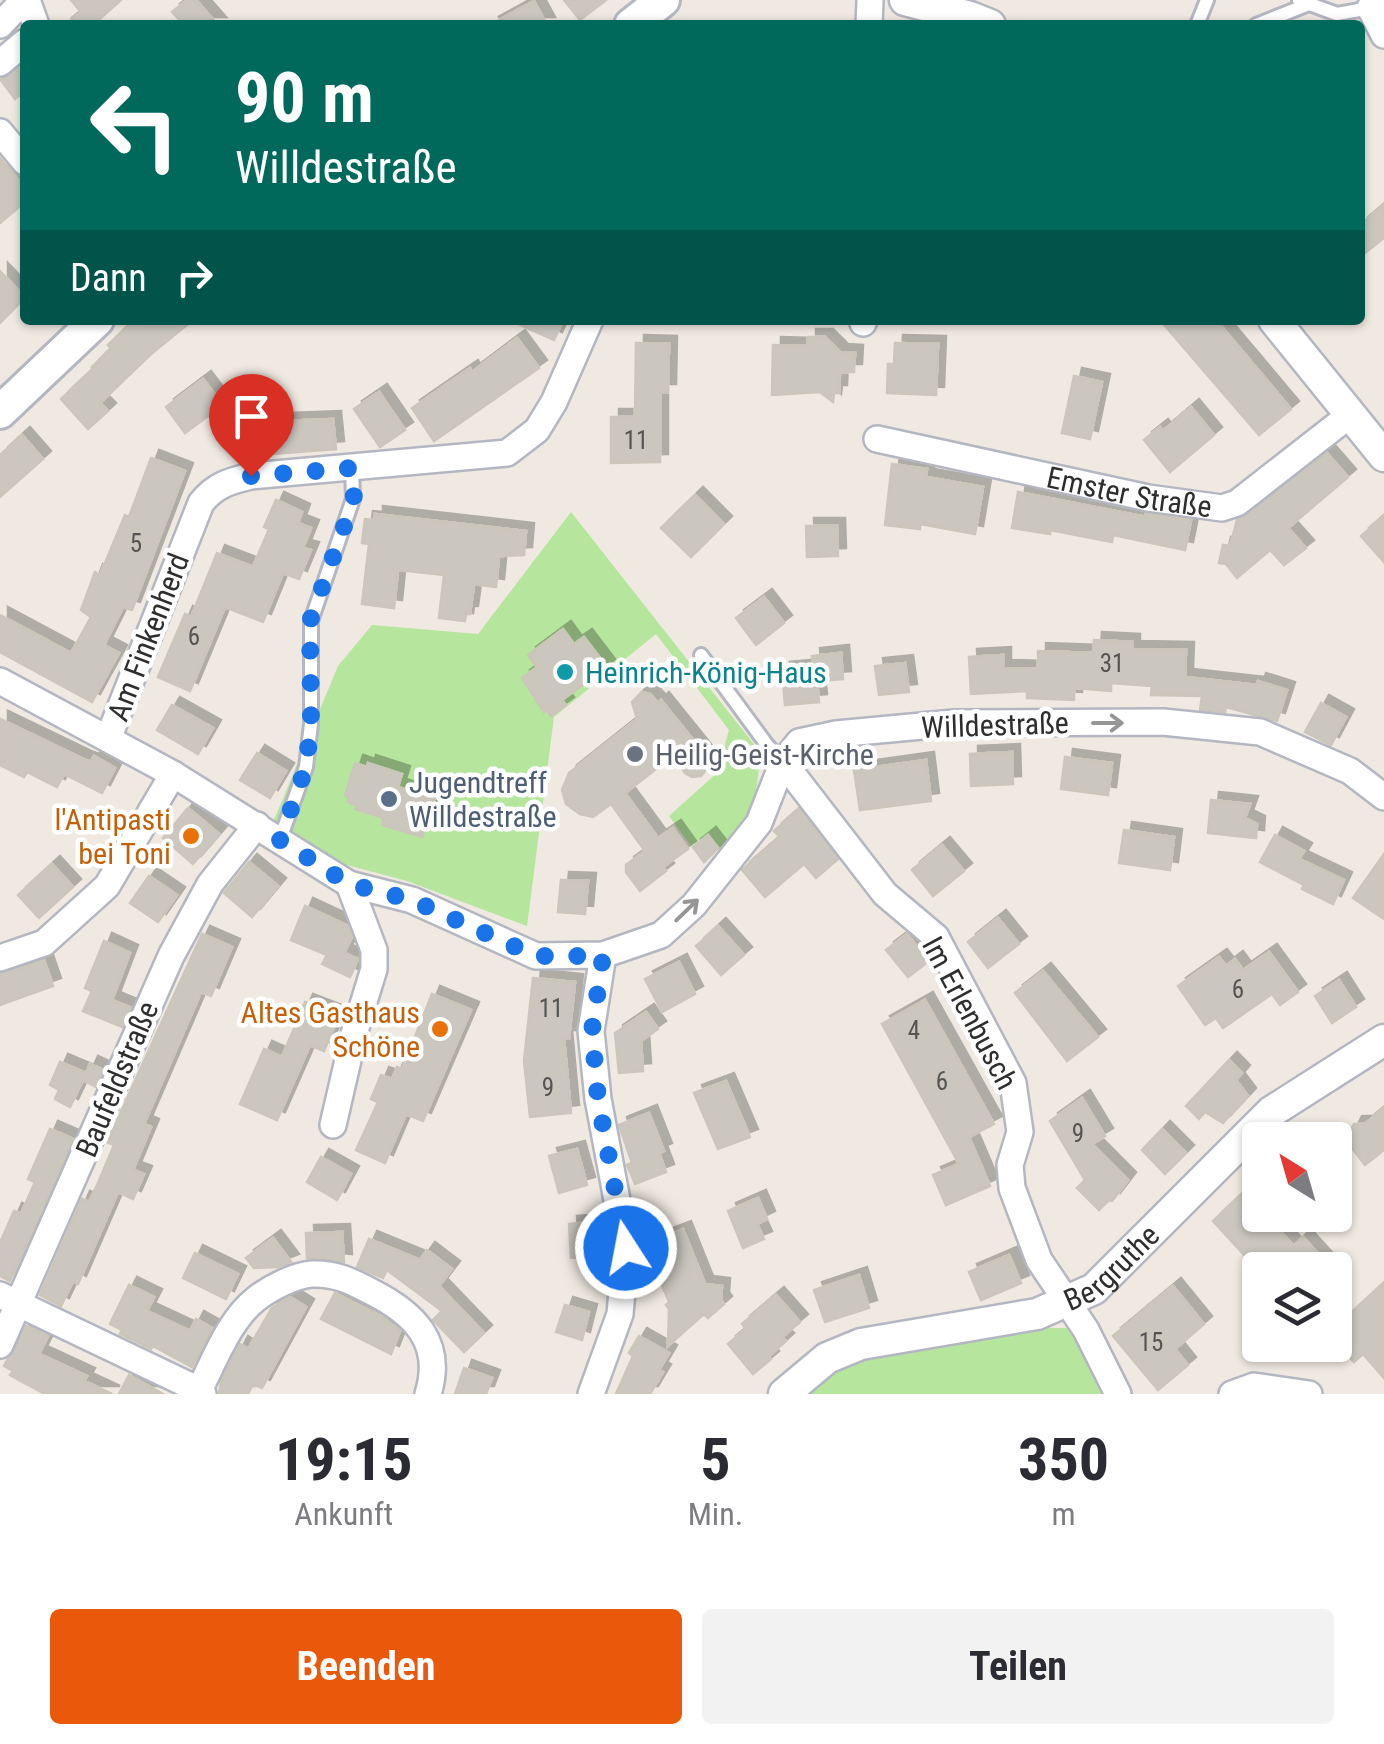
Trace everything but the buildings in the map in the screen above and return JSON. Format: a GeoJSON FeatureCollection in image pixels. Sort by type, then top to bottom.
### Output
{"type":"FeatureCollection","features":[{"type":"Feature","properties":{"kind":"main road"},"geometry":{"type":"LineString","coordinates":[[0,412],[92,325]]}},
{"type":"Feature","properties":{"kind":"street"},"geometry":{"type":"LineString","coordinates":[[7,43],[25,0]]}},
{"type":"Feature","properties":{"kind":"street"},"geometry":{"type":"LineString","coordinates":[[905,0],[973,20]]}},
{"type":"Feature","properties":{"kind":"street"},"geometry":{"type":"LineString","coordinates":[[1372,4],[1384,35]]}},
{"type":"Feature","properties":{"kind":"street"},"geometry":{"type":"LineString","coordinates":[[0,132],[20,156]]}},
{"type":"Feature","properties":{"kind":"street","name":"Am Finkenherd"},"geometry":{"type":"LineString","coordinates":[[108,739],[202,502],[211,490],[251,476],[507,453],[537,430],[554,402],[588,325]]}},
{"type":"Feature","properties":{"kind":"street"},"geometry":{"type":"LineString","coordinates":[[1278,325],[1384,456]]}},
{"type":"Feature","properties":{"kind":"street","name":"Emster Straße"},"geometry":{"type":"LineString","coordinates":[[878,439],[1148,498],[1222,508],[1237,503],[1352,414]]}},
{"type":"Feature","properties":{"kind":"street"},"geometry":{"type":"LineString","coordinates":[[0,681],[173,774],[349,884],[412,900],[536,956],[603,956],[660,935],[694,905],[759,823],[783,762]]}},
{"type":"Feature","properties":{"kind":"street","name":"Willdestraße"},"geometry":{"type":"LineString","coordinates":[[783,762],[799,742],[847,732],[954,723],[1163,722],[1260,732],[1350,772],[1384,797]]}},
{"type":"Feature","properties":{"kind":"street","name":"Im Erlenbusch"},"geometry":{"type":"LineString","coordinates":[[783,762],[885,894],[936,937],[1013,1082],[1020,1132],[1010,1166],[1012,1188],[1040,1260],[1086,1330],[1118,1394]]}},
{"type":"Feature","properties":{"kind":"street"},"geometry":{"type":"LineString","coordinates":[[0,958],[44,944],[107,886],[173,774]]}},
{"type":"Feature","properties":{"kind":"street","name":"Baufeldstraße"},"geometry":{"type":"LineString","coordinates":[[0,1345],[10,1299],[171,956],[210,884],[257,825]]}},
{"type":"Feature","properties":{"kind":"street"},"geometry":{"type":"LineString","coordinates":[[333,1124],[374,969],[374,950],[349,884]]}},
{"type":"Feature","properties":{"kind":"street"},"geometry":{"type":"LineString","coordinates":[[591,1394],[620,1314],[626,1248],[598,1099],[592,1030],[603,956]]}},
{"type":"Feature","properties":{"kind":"street","name":"Bergruthe"},"geometry":{"type":"LineString","coordinates":[[784,1394],[828,1358],[861,1344],[1037,1314],[1094,1289],[1271,1112],[1384,1040]]}},
{"type":"Feature","properties":{"kind":"street"},"geometry":{"type":"LineString","coordinates":[[10,1299],[201,1392],[238,1318],[256,1300],[308,1274],[342,1276],[396,1305],[416,1322],[432,1359],[428,1394]]}},
{"type":"Feature","properties":{"kind":"street"},"geometry":{"type":"LineString","coordinates":[[1232,1394],[1254,1386],[1309,1394]]}},
{"type":"Feature","properties":{"kind":"lane"},"geometry":{"type":"LineString","coordinates":[[1266,20],[1304,2],[1337,14],[1372,4]]}},
{"type":"Feature","properties":{"kind":"lane"},"geometry":{"type":"LineString","coordinates":[[280,840],[306,767],[311,724],[310,621],[354,499],[352,468]]}},
{"type":"Feature","properties":{"kind":"lane"},"geometry":{"type":"LineString","coordinates":[[702,655],[783,762]]}},
{"type":"Feature","properties":{"kind":"green space"},"geometry":{"type":"Polygon","coordinates":[[[571,512],[760,752],[751,806],[721,852],[708,834],[691,846],[669,816],[717,773],[729,730],[656,634],[554,717],[527,926],[407,881],[343,864],[274,820],[338,666],[372,625],[478,634],[571,512]]]}},
{"type":"Feature","properties":{"kind":"green space"},"geometry":{"type":"Polygon","coordinates":[[[1071,1328],[1109,1394],[796,1394],[831,1366],[914,1343],[1071,1328]]]}},
{"type":"Feature","properties":{"kind":"place","name":"Heinrich-König-Haus"},"geometry":{"type":"Point","coordinates":[565,672]}},
{"type":"Feature","properties":{"kind":"place","name":"Heilig-Geist-Kirche"},"geometry":{"type":"Point","coordinates":[635,754]}},
{"type":"Feature","properties":{"kind":"place","name":"Jugendtreff Willdestraße"},"geometry":{"type":"Point","coordinates":[389,799]}},
{"type":"Feature","properties":{"kind":"place","name":"l'Antipasti bei Toni"},"geometry":{"type":"Point","coordinates":[191,836]}},
{"type":"Feature","properties":{"kind":"place","name":"Altes Gasthaus Schöne"},"geometry":{"type":"Point","coordinates":[440,1029]}},
{"type":"Feature","properties":{"kind":"route"},"geometry":{"type":"LineString","coordinates":[[251,476],[352,468],[354,499],[310,621],[311,724],[306,767],[280,840],[349,884],[412,900],[536,956],[603,956],[592,1030],[598,1099],[626,1248]]}}]}
